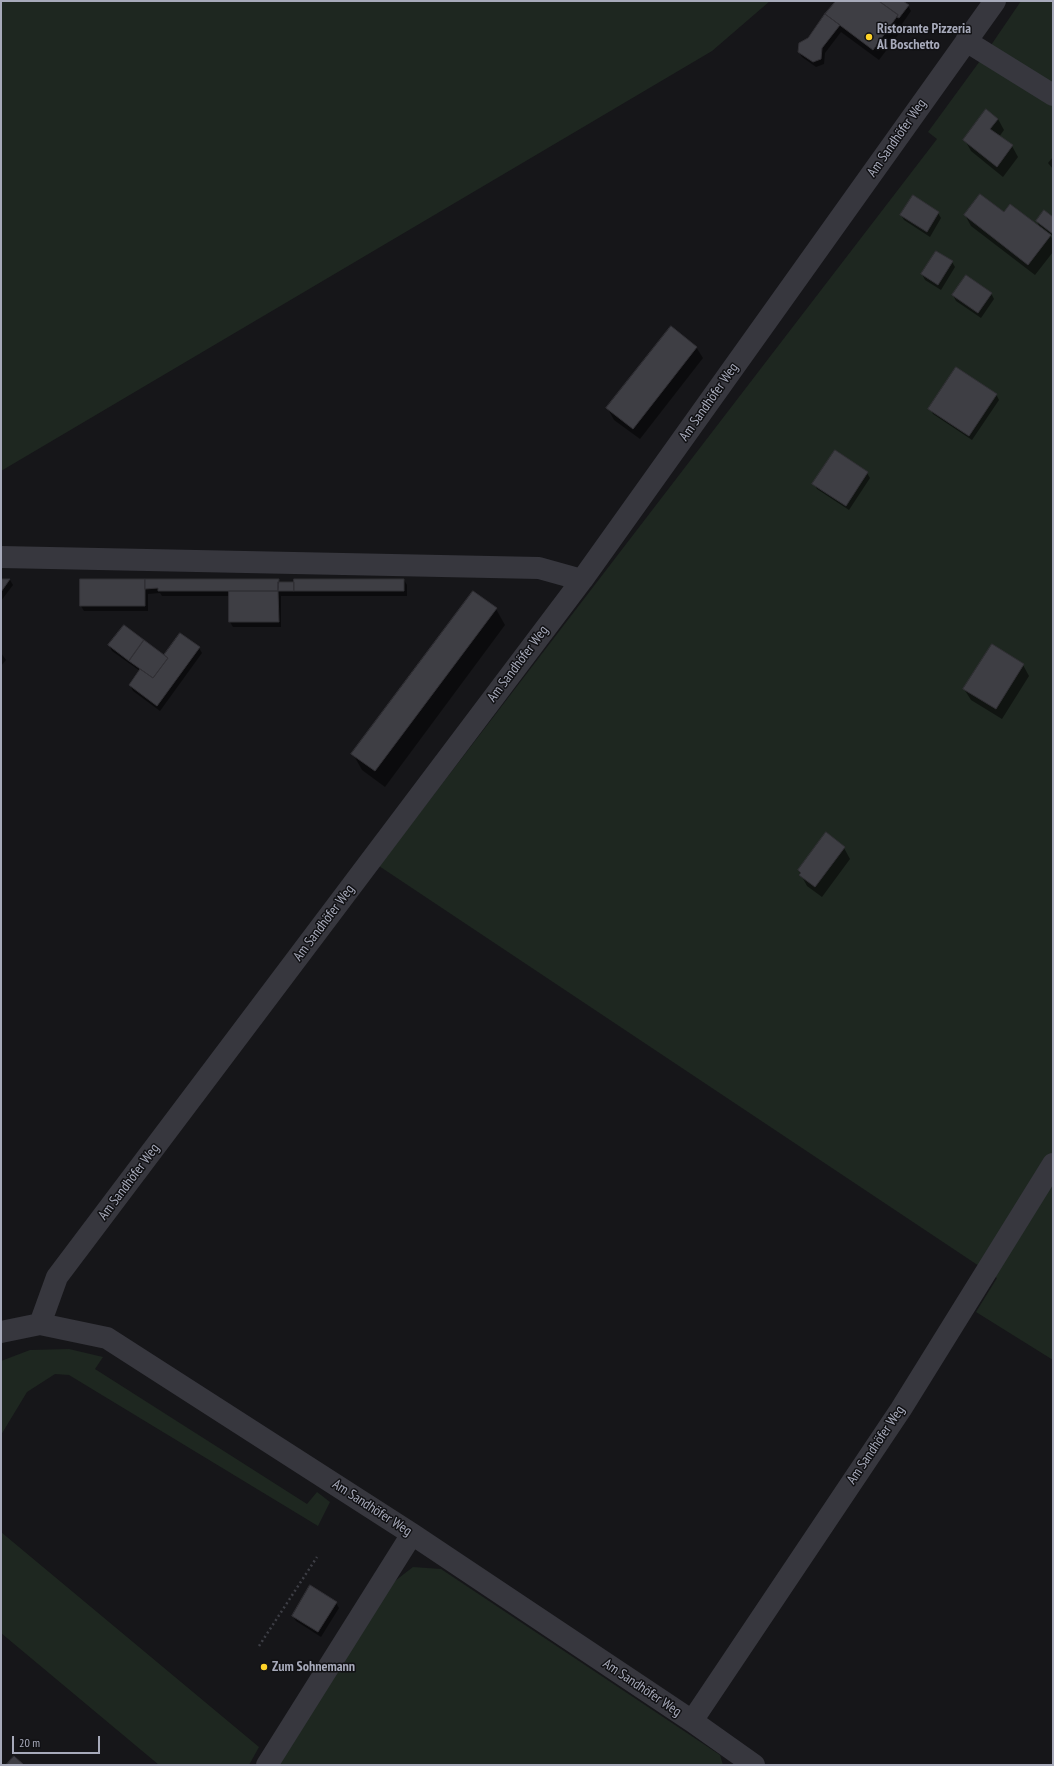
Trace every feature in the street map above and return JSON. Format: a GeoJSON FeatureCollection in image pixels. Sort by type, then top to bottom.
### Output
{"type":"FeatureCollection","features":[{"type":"Feature","properties":{"kind":"street","name":"Am Sandhöfer Weg"},"geometry":{"type":"LineString","coordinates":[[40,1324],[57,1277],[582,580],[995,1]]}},
{"type":"Feature","properties":{"kind":"street"},"geometry":{"type":"LineString","coordinates":[[966,41],[1053,96]]}},
{"type":"Feature","properties":{"kind":"street"},"geometry":{"type":"LineString","coordinates":[[1,557],[540,568],[582,580]]}},
{"type":"Feature","properties":{"kind":"street","name":"Am Sandhöfer Weg"},"geometry":{"type":"LineString","coordinates":[[692,1721],[901,1409],[1053,1164]]}},
{"type":"Feature","properties":{"kind":"street","name":"Am Sandhöfer Weg"},"geometry":{"type":"LineString","coordinates":[[1,1332],[40,1324],[108,1338],[412,1534],[692,1721],[754,1765]]}},
{"type":"Feature","properties":{"kind":"street"},"geometry":{"type":"LineString","coordinates":[[267,1765],[412,1534]]}},
{"type":"Feature","properties":{"kind":"path"},"geometry":{"type":"LineString","coordinates":[[259,1646],[317,1557]]}},
{"type":"Feature","properties":{"kind":"shaded area"},"geometry":{"type":"Polygon","coordinates":[[[1,1],[770,1],[712,51],[1,471],[1,1]]]}},
{"type":"Feature","properties":{"kind":"shaded area"},"geometry":{"type":"Polygon","coordinates":[[[1021,1],[1053,1],[1053,1360],[976,1312],[997,1278],[379,866],[937,139],[928,132],[985,54],[1021,1]]]}},
{"type":"Feature","properties":{"kind":"shaded area"},"geometry":{"type":"Polygon","coordinates":[[[69,1349],[103,1357],[95,1369],[307,1504],[317,1492],[330,1502],[318,1526],[69,1375],[55,1374],[27,1392],[1,1435],[1,1361],[30,1350],[69,1349]]]}},
{"type":"Feature","properties":{"kind":"shaded area"},"geometry":{"type":"Polygon","coordinates":[[[1,1532],[259,1747],[249,1765],[159,1765],[1,1633],[1,1532]]]}},
{"type":"Feature","properties":{"kind":"shaded area"},"geometry":{"type":"Polygon","coordinates":[[[413,1567],[441,1569],[720,1755],[723,1765],[279,1765],[391,1584],[413,1567]]]}},
{"type":"Feature","properties":{"kind":"building","name":"Ristorante Pizzeria Al Boschetto"},"geometry":{"type":"Polygon","coordinates":[[[836,1],[879,1],[898,15],[873,50],[825,14],[836,1]]]}},
{"type":"Feature","properties":{"kind":"building"},"geometry":{"type":"Polygon","coordinates":[[[879,1],[903,1],[909,5],[899,18],[897,17],[898,15],[879,1]]]}},
{"type":"Feature","properties":{"kind":"building"},"geometry":{"type":"Polygon","coordinates":[[[825,14],[840,25],[822,48],[821,59],[813,62],[798,52],[799,43],[808,38],[825,14]]]}},
{"type":"Feature","properties":{"kind":"building"},"geometry":{"type":"Polygon","coordinates":[[[986,109],[998,119],[990,129],[1013,145],[997,167],[963,140],[986,109]]]}},
{"type":"Feature","properties":{"kind":"building"},"geometry":{"type":"Polygon","coordinates":[[[980,194],[1004,212],[1010,204],[1051,235],[1028,265],[964,215],[980,194]]]}},
{"type":"Feature","properties":{"kind":"building"},"geometry":{"type":"Polygon","coordinates":[[[913,195],[939,212],[927,232],[900,215],[913,195]]]}},
{"type":"Feature","properties":{"kind":"building"},"geometry":{"type":"Polygon","coordinates":[[[1044,210],[1053,217],[1053,234],[1036,221],[1044,210]]]}},
{"type":"Feature","properties":{"kind":"building"},"geometry":{"type":"Polygon","coordinates":[[[936,251],[953,261],[938,285],[921,274],[936,251]]]}},
{"type":"Feature","properties":{"kind":"building"},"geometry":{"type":"Polygon","coordinates":[[[966,275],[992,293],[978,313],[952,295],[966,275]]]}},
{"type":"Feature","properties":{"kind":"building"},"geometry":{"type":"Polygon","coordinates":[[[671,326],[697,347],[633,429],[606,408],[671,326]]]}},
{"type":"Feature","properties":{"kind":"building"},"geometry":{"type":"Polygon","coordinates":[[[956,367],[997,394],[969,436],[928,409],[956,367]]]}},
{"type":"Feature","properties":{"kind":"building"},"geometry":{"type":"Polygon","coordinates":[[[835,450],[868,472],[846,506],[812,484],[835,450]]]}},
{"type":"Feature","properties":{"kind":"building"},"geometry":{"type":"Polygon","coordinates":[[[1,579],[10,579],[1,592],[1,579]]]}},
{"type":"Feature","properties":{"kind":"building"},"geometry":{"type":"Polygon","coordinates":[[[80,579],[145,579],[145,606],[80,606],[80,579]]]}},
{"type":"Feature","properties":{"kind":"building"},"geometry":{"type":"Polygon","coordinates":[[[145,579],[279,579],[278,591],[158,591],[158,588],[145,589],[145,579]]]}},
{"type":"Feature","properties":{"kind":"building"},"geometry":{"type":"Polygon","coordinates":[[[294,579],[404,579],[404,591],[294,591],[294,579]]]}},
{"type":"Feature","properties":{"kind":"building"},"geometry":{"type":"Polygon","coordinates":[[[278,582],[294,582],[294,591],[278,591],[278,582]]]}},
{"type":"Feature","properties":{"kind":"building"},"geometry":{"type":"Polygon","coordinates":[[[229,591],[278,591],[279,622],[229,622],[229,591]]]}},
{"type":"Feature","properties":{"kind":"building"},"geometry":{"type":"Polygon","coordinates":[[[473,591],[497,608],[375,771],[351,754],[473,591]]]}},
{"type":"Feature","properties":{"kind":"building"},"geometry":{"type":"Polygon","coordinates":[[[124,625],[144,640],[129,661],[108,645],[124,625]]]}},
{"type":"Feature","properties":{"kind":"building"},"geometry":{"type":"Polygon","coordinates":[[[180,633],[200,647],[157,706],[129,685],[140,669],[153,678],[168,658],[164,655],[180,633]]]}},
{"type":"Feature","properties":{"kind":"building"},"geometry":{"type":"Polygon","coordinates":[[[144,640],[168,658],[153,678],[129,661],[144,640]]]}},
{"type":"Feature","properties":{"kind":"building"},"geometry":{"type":"Polygon","coordinates":[[[992,644],[1024,664],[996,709],[963,689],[992,644]]]}},
{"type":"Feature","properties":{"kind":"building"},"geometry":{"type":"Polygon","coordinates":[[[826,832],[845,847],[815,887],[799,875],[801,873],[798,870],[826,832]]]}},
{"type":"Feature","properties":{"kind":"building"},"geometry":{"type":"Polygon","coordinates":[[[310,1585],[337,1602],[318,1632],[292,1616],[310,1585]]]}},
{"type":"Feature","properties":{"kind":"building"},"geometry":{"type":"Polygon","coordinates":[[[14,1756],[24,1765],[6,1765],[14,1756]]]}},
{"type":"Feature","properties":{"kind":"place","name":"Ristorante Pizzeria Al Boschetto"},"geometry":{"type":"Point","coordinates":[869,37]}},
{"type":"Feature","properties":{"kind":"place","name":"Zum Sohnemann"},"geometry":{"type":"Point","coordinates":[264,1667]}}]}
